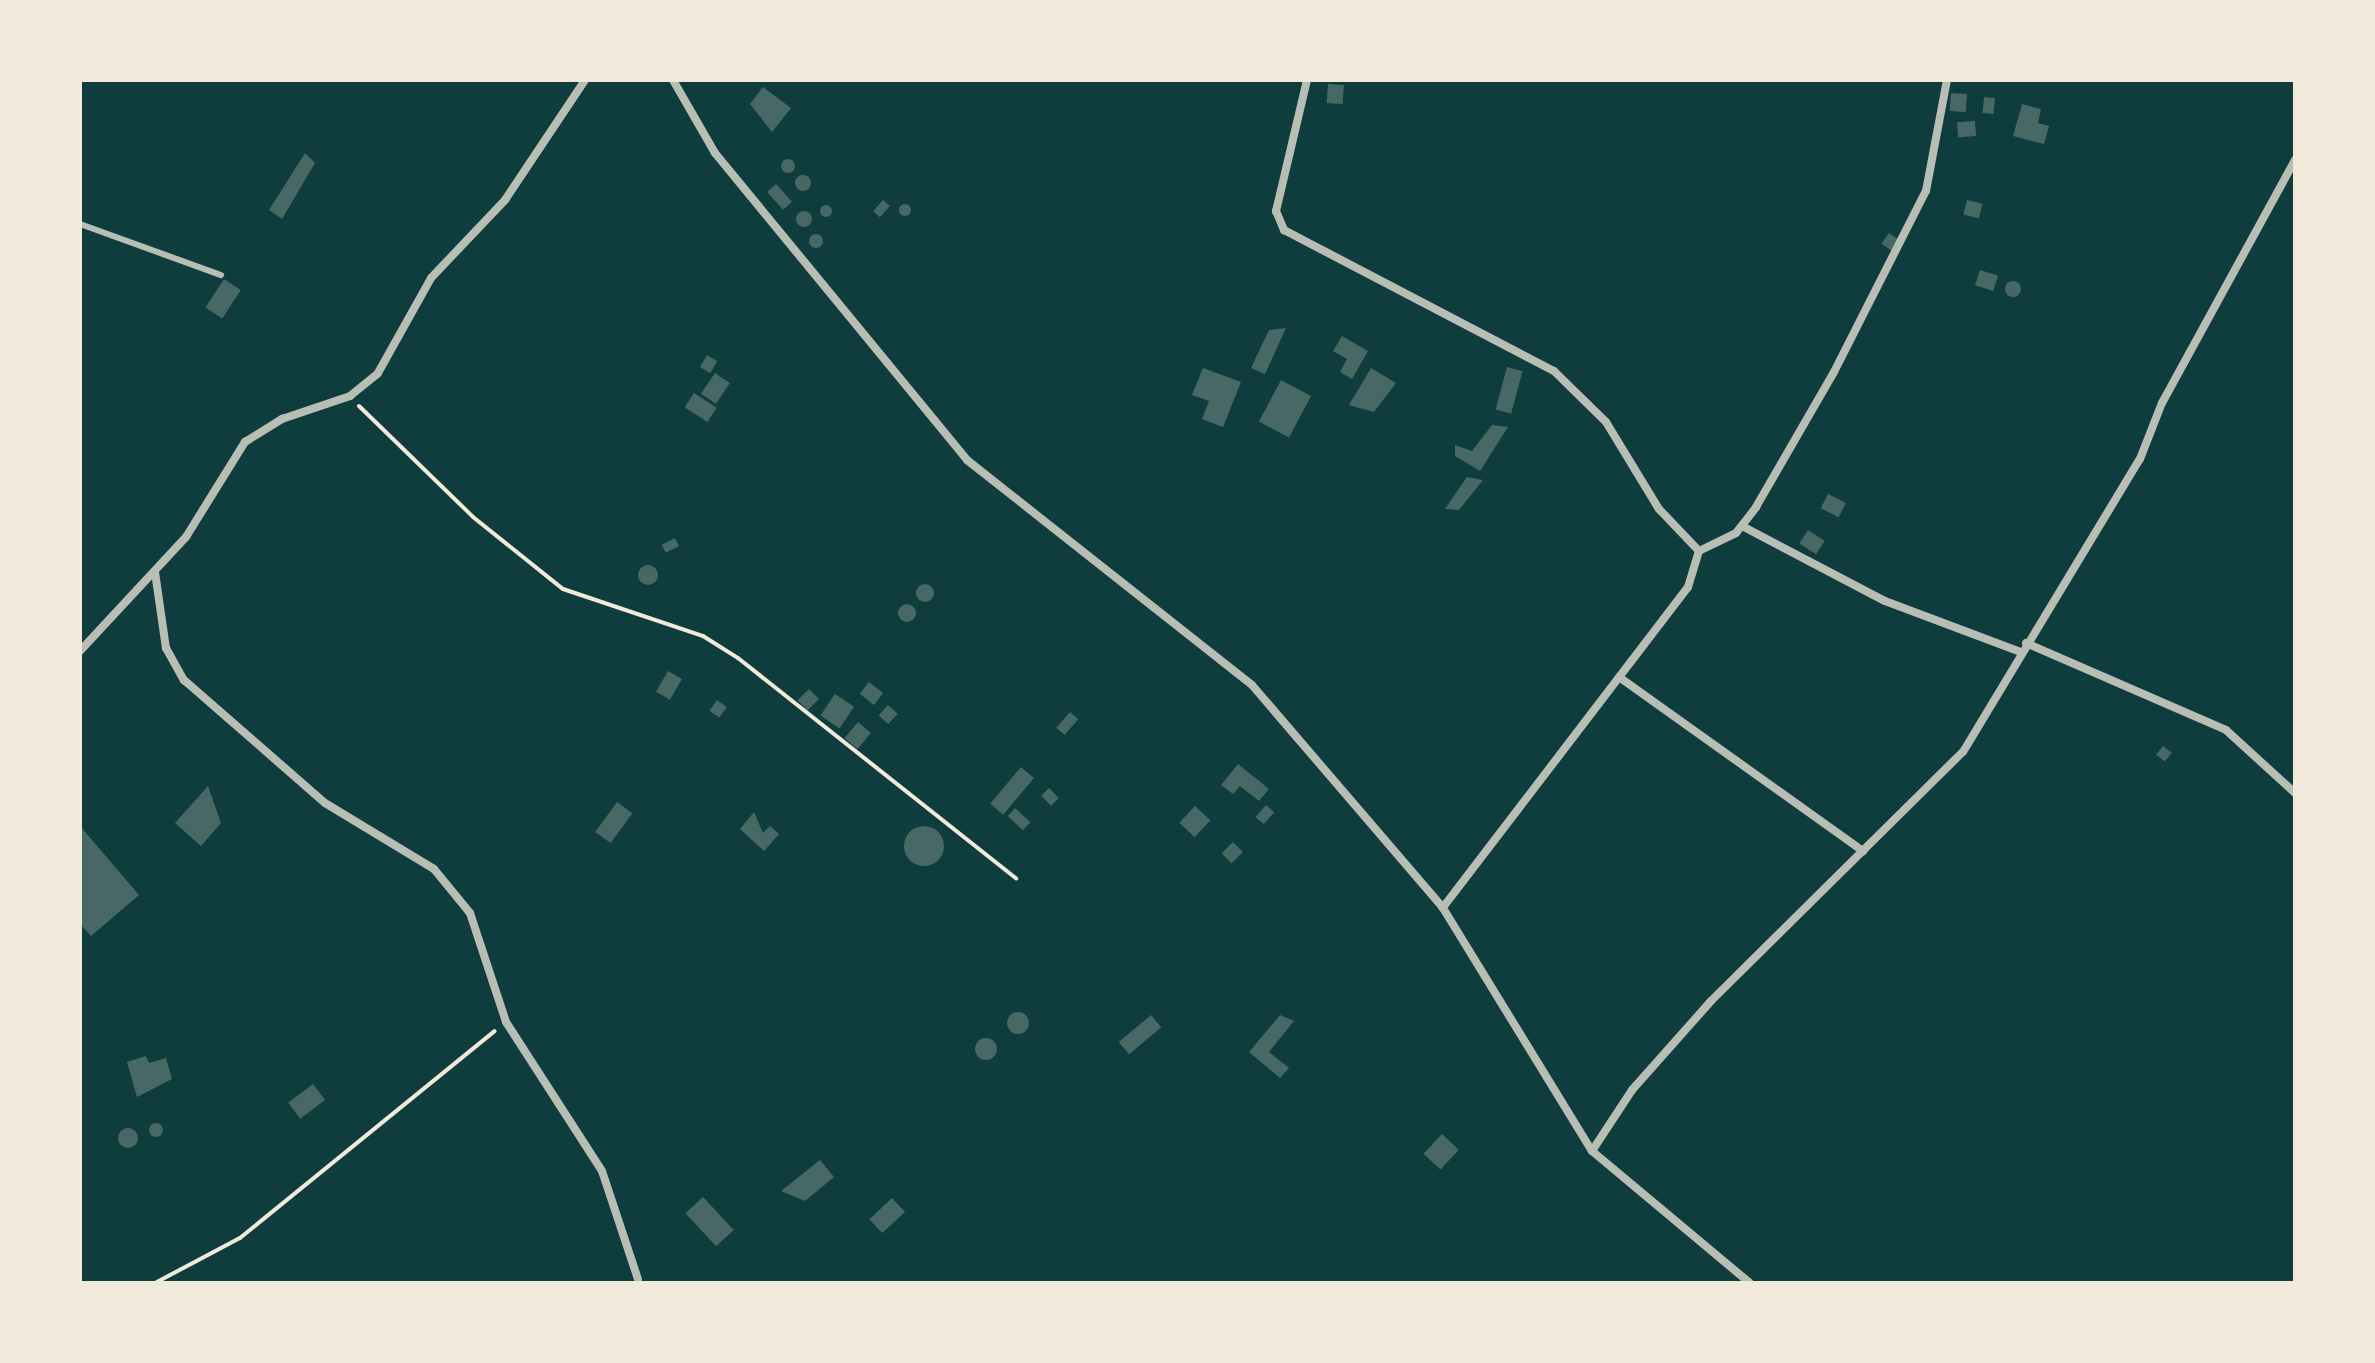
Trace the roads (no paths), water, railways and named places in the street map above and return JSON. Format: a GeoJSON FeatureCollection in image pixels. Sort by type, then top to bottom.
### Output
{"type":"FeatureCollection","features":[{"type":"Feature","properties":{"kind":"street"},"geometry":{"type":"LineString","coordinates":[[80,651],[155,572],[245,442],[282,419],[350,396],[378,373],[431,278],[505,200],[585,80]]}},
{"type":"Feature","properties":{"kind":"street"},"geometry":{"type":"LineString","coordinates":[[673,80],[715,153],[967,460],[1252,685],[1443,908],[1592,1151],[1750,1283]]}},
{"type":"Feature","properties":{"kind":"street"},"geometry":{"type":"LineString","coordinates":[[1307,80],[1277,222],[1298,240],[1554,371],[1606,422],[1659,509],[1699,551]]}},
{"type":"Feature","properties":{"kind":"street"},"geometry":{"type":"LineString","coordinates":[[1443,908],[1688,587],[1699,551],[1742,526],[1834,372],[1926,191],[1947,80]]}},
{"type":"Feature","properties":{"kind":"street"},"geometry":{"type":"LineString","coordinates":[[1592,1151],[1632,1090],[1711,1001],[1963,752],[2026,643],[2140,459],[2176,376],[2295,160]]}},
{"type":"Feature","properties":{"kind":"street"},"geometry":{"type":"LineString","coordinates":[[1742,526],[1885,601],[2021,652]]}},
{"type":"Feature","properties":{"kind":"street"},"geometry":{"type":"LineString","coordinates":[[155,572],[166,648],[184,680],[325,803],[434,869],[470,913],[506,1022],[602,1171],[638,1279]]}},
{"type":"Feature","properties":{"kind":"street"},"geometry":{"type":"LineString","coordinates":[[2026,643],[2226,730],[2295,793]]}},
{"type":"Feature","properties":{"kind":"street"},"geometry":{"type":"LineString","coordinates":[[1619,677],[1863,851]]}},
{"type":"Feature","properties":{"kind":"lane"},"geometry":{"type":"LineString","coordinates":[[80,224],[221,275]]}}]}
